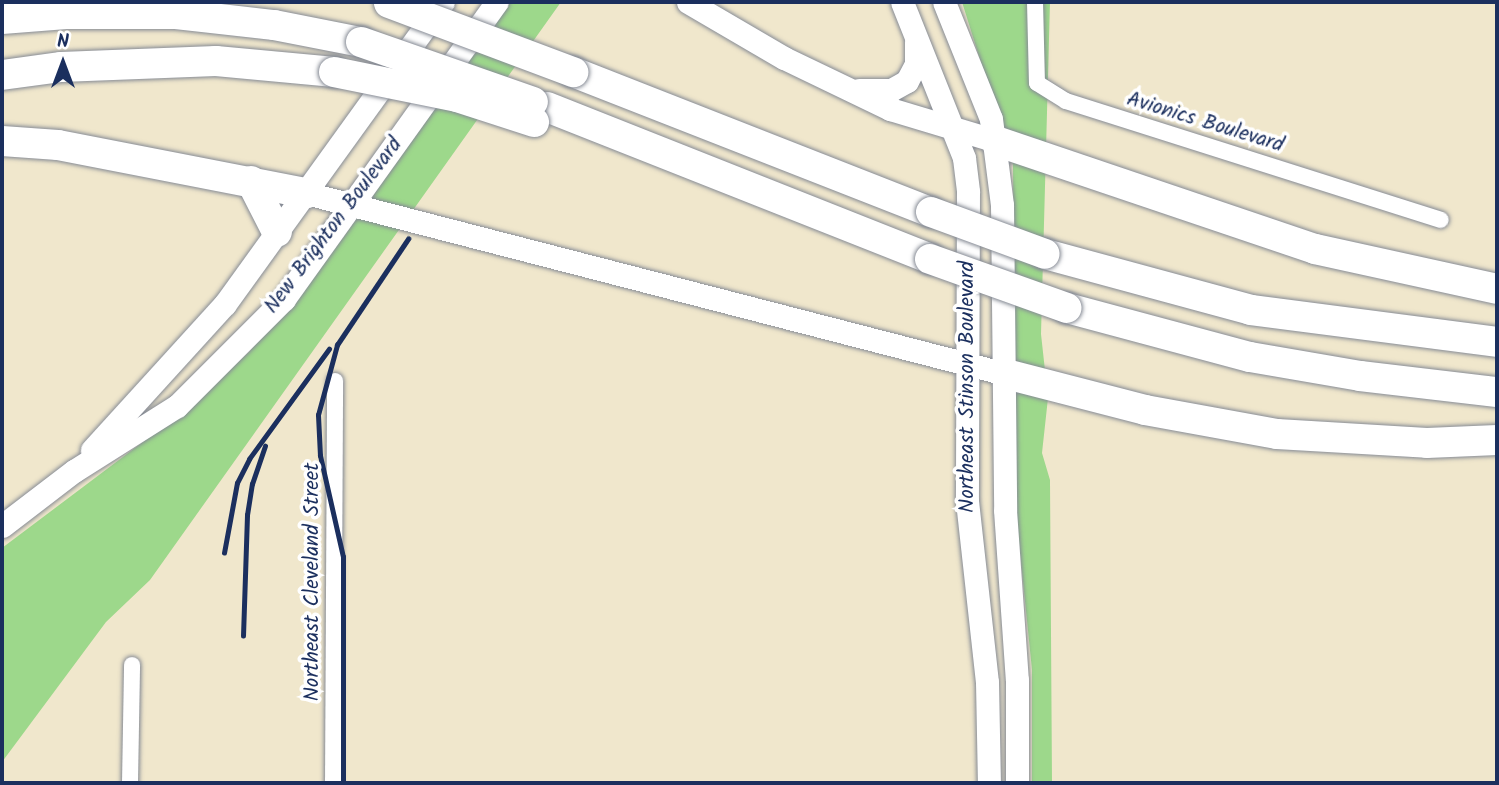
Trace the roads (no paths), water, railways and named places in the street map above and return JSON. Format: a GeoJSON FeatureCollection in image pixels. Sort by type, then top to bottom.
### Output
{"type":"FeatureCollection","features":[{"type":"Feature","properties":{"kind":"highway"},"geometry":{"type":"LineString","coordinates":[[388,2],[1045,254],[1251,310],[1497,342]]}},
{"type":"Feature","properties":{"kind":"highway"},"geometry":{"type":"LineString","coordinates":[[2,19],[66,13],[176,13],[274,25],[361,42],[540,115],[1066,307],[1250,357],[1360,376],[1497,392]]}},
{"type":"Feature","properties":{"kind":"highway"},"geometry":{"type":"LineString","coordinates":[[2,75],[61,67],[216,61],[334,72],[540,115]]}},
{"type":"Feature","properties":{"kind":"highway"},"geometry":{"type":"LineString","coordinates":[[2,141],[58,145],[306,193]]}},
{"type":"Feature","properties":{"kind":"highway"},"geometry":{"type":"LineString","coordinates":[[996,141],[1315,249],[1497,289]]}},
{"type":"Feature","properties":{"kind":"highway"},"geometry":{"type":"LineString","coordinates":[[251,181],[277,232]]}},
{"type":"Feature","properties":{"kind":"highway"},"geometry":{"type":"LineString","coordinates":[[1006,374],[1145,410],[1277,434],[1427,443],[1497,440]]}},
{"type":"Feature","properties":{"kind":"main road","name":"New Brighton Boulevard"},"geometry":{"type":"LineString","coordinates":[[74,471],[225,304],[443,2]]}},
{"type":"Feature","properties":{"kind":"main road","name":"New Brighton Boulevard"},"geometry":{"type":"LineString","coordinates":[[2,526],[74,471],[177,406],[284,299],[497,2]]}},
{"type":"Feature","properties":{"kind":"main road"},"geometry":{"type":"LineString","coordinates":[[688,2],[890,109],[996,141]]}},
{"type":"Feature","properties":{"kind":"main road","name":"Northeast Stinson Boulevard"},"geometry":{"type":"LineString","coordinates":[[902,2],[964,158],[968,192],[965,365],[967,501],[987,682],[989,783]]}},
{"type":"Feature","properties":{"kind":"main road","name":"Northeast Stinson Boulevard"},"geometry":{"type":"LineString","coordinates":[[944,2],[996,141],[1002,205],[1006,374],[1005,510],[1017,680],[1017,783]]}},
{"type":"Feature","properties":{"kind":"main road"},"geometry":{"type":"LineString","coordinates":[[848,89],[881,92],[900,87],[916,64],[916,36]]}},
{"type":"Feature","properties":{"kind":"main road"},"geometry":{"type":"LineString","coordinates":[[306,193],[355,203],[1006,374]]}},
{"type":"Feature","properties":{"kind":"street","name":"Avionics Boulevard"},"geometry":{"type":"LineString","coordinates":[[1035,2],[1037,83],[1066,102],[1441,220]]}},
{"type":"Feature","properties":{"kind":"street","name":"Northeast Cleveland Street"},"geometry":{"type":"LineString","coordinates":[[333,783],[335,381]]}},
{"type":"Feature","properties":{"kind":"street"},"geometry":{"type":"LineString","coordinates":[[130,783],[132,665]]}},
{"type":"Feature","properties":{"kind":"railway"},"geometry":{"type":"LineString","coordinates":[[343,783],[343,557],[320,456],[318,415],[337,345],[408,239]]}},
{"type":"Feature","properties":{"kind":"railway"},"geometry":{"type":"LineString","coordinates":[[224,553],[237,483],[249,459],[329,349]]}},
{"type":"Feature","properties":{"kind":"railway"},"geometry":{"type":"LineString","coordinates":[[243,636],[247,515],[252,484],[265,446]]}}]}
